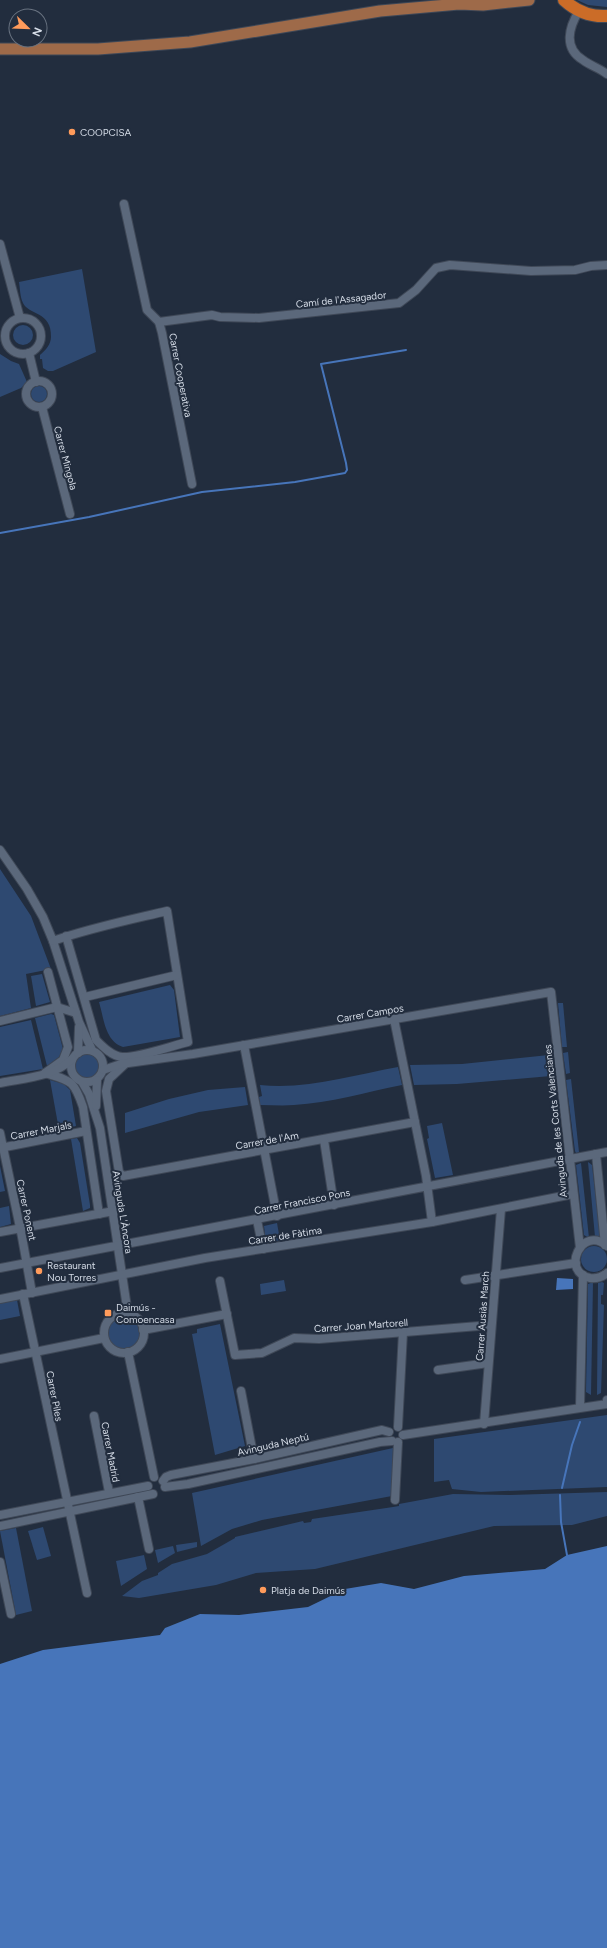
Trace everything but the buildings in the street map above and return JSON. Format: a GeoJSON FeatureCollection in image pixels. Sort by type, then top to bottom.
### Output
{"type":"FeatureCollection","features":[{"type":"Feature","properties":{"kind":"highway"},"geometry":{"type":"LineString","coordinates":[[564,0],[579,11],[605,19]]}},
{"type":"Feature","properties":{"kind":"main road"},"geometry":{"type":"LineString","coordinates":[[0,49],[98,49],[190,42],[380,12],[459,4],[477,0]]}},
{"type":"Feature","properties":{"kind":"main road"},"geometry":{"type":"LineString","coordinates":[[459,4],[483,5],[529,0]]}},
{"type":"Feature","properties":{"kind":"main road"},"geometry":{"type":"LineString","coordinates":[[0,57],[90,52],[98,49]]}},
{"type":"Feature","properties":{"kind":"street"},"geometry":{"type":"LineString","coordinates":[[579,11],[569,32],[572,49],[581,60],[607,74]]}},
{"type":"Feature","properties":{"kind":"street","name":"Carrer Cooperativa"},"geometry":{"type":"LineString","coordinates":[[124,204],[147,310],[159,322],[164,338],[192,484]]}},
{"type":"Feature","properties":{"kind":"street"},"geometry":{"type":"LineString","coordinates":[[0,244],[20,318]]}},
{"type":"Feature","properties":{"kind":"street","name":"Camí de l'Assagador"},"geometry":{"type":"LineString","coordinates":[[159,322],[212,314],[220,317],[259,318],[399,303],[416,290],[436,268],[450,265],[531,271],[575,270],[592,266],[607,265]]}},
{"type":"Feature","properties":{"kind":"street"},"geometry":{"type":"LineString","coordinates":[[20,318],[32,320],[40,328],[41,340],[34,350],[29,353],[23,354],[13,350],[6,340],[6,329],[9,324],[20,318]]}},
{"type":"Feature","properties":{"kind":"street"},"geometry":{"type":"LineString","coordinates":[[29,353],[36,382]]}},
{"type":"Feature","properties":{"kind":"street"},"geometry":{"type":"LineString","coordinates":[[36,382],[47,384],[52,392],[49,403],[42,407],[31,405],[27,398],[28,388],[36,382]]}},
{"type":"Feature","properties":{"kind":"street","name":"Carrer Mingola"},"geometry":{"type":"LineString","coordinates":[[42,407],[70,514]]}},
{"type":"Feature","properties":{"kind":"street"},"geometry":{"type":"LineString","coordinates":[[0,850],[27,889],[54,940],[79,1022],[92,1050],[102,1059],[103,1070]]}},
{"type":"Feature","properties":{"kind":"street"},"geometry":{"type":"LineString","coordinates":[[45,1073],[74,1076],[82,1082],[87,1083],[97,1080],[103,1070],[123,1060],[188,1042],[167,911],[54,940]]}},
{"type":"Feature","properties":{"kind":"street"},"geometry":{"type":"LineString","coordinates":[[66,936],[85,997],[96,1040],[104,1049],[123,1060]]}},
{"type":"Feature","properties":{"kind":"street"},"geometry":{"type":"LineString","coordinates":[[45,1073],[63,1060],[68,1047],[48,972]]}},
{"type":"Feature","properties":{"kind":"street"},"geometry":{"type":"LineString","coordinates":[[85,997],[177,975]]}},
{"type":"Feature","properties":{"kind":"street","name":"Carrer Campos"},"geometry":{"type":"LineString","coordinates":[[123,1060],[193,1054],[551,992]]}},
{"type":"Feature","properties":{"kind":"street","name":"Avinguda de les Corts Valencianes"},"geometry":{"type":"LineString","coordinates":[[551,992],[580,1248]]}},
{"type":"Feature","properties":{"kind":"street"},"geometry":{"type":"LineString","coordinates":[[0,1021],[58,1007],[76,1013]]}},
{"type":"Feature","properties":{"kind":"street"},"geometry":{"type":"LineString","coordinates":[[394,1019],[428,1188],[432,1222]]}},
{"type":"Feature","properties":{"kind":"street"},"geometry":{"type":"LineString","coordinates":[[74,1076],[71,1067],[75,1056],[79,1022]]}},
{"type":"Feature","properties":{"kind":"street"},"geometry":{"type":"LineString","coordinates":[[244,1045],[277,1216]]}},
{"type":"Feature","properties":{"kind":"street"},"geometry":{"type":"LineString","coordinates":[[0,1082],[45,1073],[64,1067],[82,1050],[92,1050]]}},
{"type":"Feature","properties":{"kind":"street"},"geometry":{"type":"LineString","coordinates":[[146,1053],[184,1051],[193,1054]]}},
{"type":"Feature","properties":{"kind":"street"},"geometry":{"type":"LineString","coordinates":[[102,1059],[123,1060]]}},
{"type":"Feature","properties":{"kind":"street","name":"Carrer de l'Am"},"geometry":{"type":"LineString","coordinates":[[123,1060],[109,1079],[106,1091],[119,1172],[123,1176],[415,1122]]}},
{"type":"Feature","properties":{"kind":"street"},"geometry":{"type":"LineString","coordinates":[[45,1073],[74,1084],[83,1107],[99,1214]]}},
{"type":"Feature","properties":{"kind":"street","name":"Avinguda L'Àncora"},"geometry":{"type":"LineString","coordinates":[[97,1080],[96,1113],[114,1211],[128,1314]]}},
{"type":"Feature","properties":{"kind":"street","name":"Avinguda L'Àncora"},"geometry":{"type":"LineString","coordinates":[[82,1082],[96,1113]]}},
{"type":"Feature","properties":{"kind":"street","name":"Carrer Marjals"},"geometry":{"type":"LineString","coordinates":[[2,1147],[86,1131]]}},
{"type":"Feature","properties":{"kind":"street","name":"Carrer Ponent"},"geometry":{"type":"LineString","coordinates":[[0,1132],[32,1293]]}},
{"type":"Feature","properties":{"kind":"street"},"geometry":{"type":"LineString","coordinates":[[324,1140],[334,1205]]}},
{"type":"Feature","properties":{"kind":"street","name":"Carrer Francisco Pons"},"geometry":{"type":"LineString","coordinates":[[0,1268],[119,1244],[428,1188],[434,1184],[607,1152]]}},
{"type":"Feature","properties":{"kind":"street"},"geometry":{"type":"LineString","coordinates":[[580,1407],[583,1275],[576,1263],[577,1252],[588,1242],[594,1241],[606,1245],[596,1154]]}},
{"type":"Feature","properties":{"kind":"street","name":"Carrer de Fàtima"},"geometry":{"type":"LineString","coordinates":[[0,1299],[262,1249],[432,1222],[573,1194]]}},
{"type":"Feature","properties":{"kind":"street","name":"Carrer Ausiàs March"},"geometry":{"type":"LineString","coordinates":[[484,1424],[501,1209]]}},
{"type":"Feature","properties":{"kind":"street"},"geometry":{"type":"LineString","coordinates":[[0,1232],[114,1211]]}},
{"type":"Feature","properties":{"kind":"street"},"geometry":{"type":"LineString","coordinates":[[257,1220],[262,1249]]}},
{"type":"Feature","properties":{"kind":"street"},"geometry":{"type":"LineString","coordinates":[[465,1280],[576,1263]]}},
{"type":"Feature","properties":{"kind":"street"},"geometry":{"type":"LineString","coordinates":[[583,1275],[596,1278],[607,1273]]}},
{"type":"Feature","properties":{"kind":"street"},"geometry":{"type":"LineString","coordinates":[[143,1330],[226,1314],[220,1281]]}},
{"type":"Feature","properties":{"kind":"street","name":"Carrer Piles"},"geometry":{"type":"LineString","coordinates":[[23,1294],[87,1593]]}},
{"type":"Feature","properties":{"kind":"street"},"geometry":{"type":"LineString","coordinates":[[121,1313],[128,1314],[138,1320],[143,1330],[143,1336],[138,1347],[128,1352],[116,1351],[111,1348],[104,1338],[104,1331],[109,1319],[121,1313]]}},
{"type":"Feature","properties":{"kind":"street","name":"Carrer Joan Martorell"},"geometry":{"type":"LineString","coordinates":[[226,1314],[235,1355],[262,1353],[294,1338],[319,1339],[491,1325]]}},
{"type":"Feature","properties":{"kind":"street"},"geometry":{"type":"LineString","coordinates":[[398,1427],[403,1332]]}},
{"type":"Feature","properties":{"kind":"street"},"geometry":{"type":"LineString","coordinates":[[0,1359],[104,1338]]}},
{"type":"Feature","properties":{"kind":"street"},"geometry":{"type":"LineString","coordinates":[[0,1526],[160,1493],[164,1484],[154,1478],[128,1352]]}},
{"type":"Feature","properties":{"kind":"street"},"geometry":{"type":"LineString","coordinates":[[438,1370],[488,1363]]}},
{"type":"Feature","properties":{"kind":"street"},"geometry":{"type":"LineString","coordinates":[[241,1391],[254,1459]]}},
{"type":"Feature","properties":{"kind":"street"},"geometry":{"type":"LineString","coordinates":[[403,1435],[484,1424],[580,1407],[607,1404],[607,1400]]}},
{"type":"Feature","properties":{"kind":"street","name":"Carrer Madrid"},"geometry":{"type":"LineString","coordinates":[[94,1416],[109,1492]]}},
{"type":"Feature","properties":{"kind":"street"},"geometry":{"type":"LineString","coordinates":[[394,1427],[398,1427],[403,1431],[402,1440],[395,1442],[389,1438],[389,1432],[394,1427]]}},
{"type":"Feature","properties":{"kind":"street","name":"Avinguda Neptú"},"geometry":{"type":"LineString","coordinates":[[164,1484],[171,1475],[254,1459],[382,1430],[389,1432]]}},
{"type":"Feature","properties":{"kind":"street","name":"Avinguda Neptú"},"geometry":{"type":"LineString","coordinates":[[164,1484],[188,1484],[380,1442],[395,1442]]}},
{"type":"Feature","properties":{"kind":"street"},"geometry":{"type":"LineString","coordinates":[[395,1442],[395,1500]]}},
{"type":"Feature","properties":{"kind":"street"},"geometry":{"type":"LineString","coordinates":[[153,1494],[149,1491],[148,1486],[150,1480],[154,1478]]}},
{"type":"Feature","properties":{"kind":"street"},"geometry":{"type":"LineString","coordinates":[[0,1515],[109,1492],[148,1486]]}},
{"type":"Feature","properties":{"kind":"street"},"geometry":{"type":"LineString","coordinates":[[138,1497],[149,1549]]}},
{"type":"Feature","properties":{"kind":"street"},"geometry":{"type":"LineString","coordinates":[[0,1562],[11,1614]]}},
{"type":"Feature","properties":{"kind":"shaded area"},"geometry":{"type":"Polygon","coordinates":[[[577,0],[607,0],[607,7],[588,5],[577,0]]]}},
{"type":"Feature","properties":{"kind":"shaded area"},"geometry":{"type":"Polygon","coordinates":[[[82,269],[96,352],[53,371],[48,371],[43,368],[40,355],[50,342],[51,337],[48,322],[26,307],[23,303],[19,282],[82,269]]]}},
{"type":"Feature","properties":{"kind":"shaded area"},"geometry":{"type":"Polygon","coordinates":[[[19,325],[27,325],[33,331],[33,339],[27,345],[19,345],[13,339],[13,331],[19,325]]]}},
{"type":"Feature","properties":{"kind":"shaded area"},"geometry":{"type":"Polygon","coordinates":[[[0,354],[19,364],[27,382],[21,388],[0,397],[0,354]]]}},
{"type":"Feature","properties":{"kind":"shaded area"},"geometry":{"type":"Polygon","coordinates":[[[39,386],[46,391],[47,394],[42,401],[39,402],[32,397],[31,394],[36,387],[39,386]]]}},
{"type":"Feature","properties":{"kind":"shaded area"},"geometry":{"type":"Polygon","coordinates":[[[0,869],[31,916],[51,969],[26,974],[31,1008],[0,1016],[0,869]]]}},
{"type":"Feature","properties":{"kind":"shaded area"},"geometry":{"type":"Polygon","coordinates":[[[42,974],[50,1002],[36,1006],[31,976],[42,974]]]}},
{"type":"Feature","properties":{"kind":"shaded area"},"geometry":{"type":"Polygon","coordinates":[[[170,985],[174,990],[180,1037],[123,1047],[112,1040],[106,1029],[99,1002],[170,985]]]}},
{"type":"Feature","properties":{"kind":"shaded area"},"geometry":{"type":"Polygon","coordinates":[[[558,1003],[563,1003],[567,1047],[562,1047],[558,1003]]]}},
{"type":"Feature","properties":{"kind":"shaded area"},"geometry":{"type":"Polygon","coordinates":[[[51,1014],[54,1015],[63,1049],[59,1057],[47,1066],[35,1018],[51,1014]]]}},
{"type":"Feature","properties":{"kind":"shaded area"},"geometry":{"type":"Polygon","coordinates":[[[31,1020],[43,1069],[0,1076],[0,1027],[31,1020]]]}},
{"type":"Feature","properties":{"kind":"shaded area"},"geometry":{"type":"Polygon","coordinates":[[[84,1050],[90,1050],[99,1054],[103,1066],[99,1078],[90,1082],[84,1082],[75,1078],[71,1069],[71,1063],[75,1054],[84,1050]]]}},
{"type":"Feature","properties":{"kind":"shaded area"},"geometry":{"type":"Polygon","coordinates":[[[568,1052],[570,1073],[566,1074],[563,1053],[568,1052]]]}},
{"type":"Feature","properties":{"kind":"shaded area"},"geometry":{"type":"Polygon","coordinates":[[[549,1055],[551,1076],[457,1084],[414,1085],[410,1065],[462,1064],[549,1055]]]}},
{"type":"Feature","properties":{"kind":"shaded area"},"geometry":{"type":"Polygon","coordinates":[[[398,1067],[402,1085],[308,1104],[260,1105],[259,1097],[262,1096],[260,1085],[277,1086],[312,1084],[398,1067]]]}},
{"type":"Feature","properties":{"kind":"shaded area"},"geometry":{"type":"Polygon","coordinates":[[[571,1079],[579,1152],[576,1153],[566,1080],[571,1079]]]}},
{"type":"Feature","properties":{"kind":"shaded area"},"geometry":{"type":"Polygon","coordinates":[[[50,1080],[64,1084],[70,1090],[76,1126],[59,1130],[50,1080]]]}},
{"type":"Feature","properties":{"kind":"shaded area"},"geometry":{"type":"Polygon","coordinates":[[[245,1087],[248,1105],[199,1112],[125,1133],[125,1113],[169,1099],[208,1090],[245,1087]]]}},
{"type":"Feature","properties":{"kind":"shaded area"},"geometry":{"type":"Polygon","coordinates":[[[442,1123],[453,1175],[435,1178],[427,1139],[429,1138],[427,1126],[442,1123]]]}},
{"type":"Feature","properties":{"kind":"shaded area"},"geometry":{"type":"Polygon","coordinates":[[[77,1138],[80,1143],[90,1205],[90,1208],[83,1211],[71,1139],[77,1138]]]}},
{"type":"Feature","properties":{"kind":"shaded area"},"geometry":{"type":"Polygon","coordinates":[[[588,1162],[592,1165],[600,1236],[595,1237],[588,1162]]]}},
{"type":"Feature","properties":{"kind":"shaded area"},"geometry":{"type":"Polygon","coordinates":[[[581,1163],[589,1238],[584,1235],[576,1165],[581,1163]]]}},
{"type":"Feature","properties":{"kind":"shaded area"},"geometry":{"type":"Polygon","coordinates":[[[0,1166],[5,1191],[0,1192],[0,1166]]]}},
{"type":"Feature","properties":{"kind":"shaded area"},"geometry":{"type":"Polygon","coordinates":[[[9,1206],[11,1224],[0,1227],[0,1208],[9,1206]]]}},
{"type":"Feature","properties":{"kind":"shaded area"},"geometry":{"type":"Polygon","coordinates":[[[277,1223],[280,1240],[266,1243],[264,1226],[277,1223]]]}},
{"type":"Feature","properties":{"kind":"shaded area"},"geometry":{"type":"Polygon","coordinates":[[[594,1246],[603,1250],[607,1259],[603,1268],[594,1272],[585,1268],[581,1259],[585,1250],[594,1246]]]}},
{"type":"Feature","properties":{"kind":"shaded area"},"geometry":{"type":"Polygon","coordinates":[[[557,1278],[573,1279],[573,1289],[556,1290],[557,1278]]]}},
{"type":"Feature","properties":{"kind":"shaded area"},"geometry":{"type":"Polygon","coordinates":[[[284,1280],[286,1291],[261,1295],[260,1284],[284,1280]]]}},
{"type":"Feature","properties":{"kind":"shaded area"},"geometry":{"type":"Polygon","coordinates":[[[593,1282],[591,1395],[586,1392],[588,1284],[593,1282]]]}},
{"type":"Feature","properties":{"kind":"shaded area"},"geometry":{"type":"Polygon","coordinates":[[[598,1283],[604,1283],[603,1295],[601,1295],[601,1304],[604,1305],[601,1393],[597,1395],[598,1283]]]}},
{"type":"Feature","properties":{"kind":"shaded area"},"geometry":{"type":"Polygon","coordinates":[[[17,1300],[20,1316],[0,1320],[0,1303],[17,1300]]]}},
{"type":"Feature","properties":{"kind":"shaded area"},"geometry":{"type":"Polygon","coordinates":[[[124,1313],[132,1315],[138,1319],[142,1325],[144,1333],[142,1341],[138,1347],[132,1351],[124,1353],[116,1351],[110,1347],[106,1341],[104,1333],[106,1325],[110,1319],[116,1315],[124,1313]]]}},
{"type":"Feature","properties":{"kind":"shaded area"},"geometry":{"type":"Polygon","coordinates":[[[220,1324],[245,1446],[215,1455],[192,1334],[197,1333],[197,1329],[220,1324]]]}},
{"type":"Feature","properties":{"kind":"shaded area"},"geometry":{"type":"Polygon","coordinates":[[[607,1415],[607,1487],[481,1492],[452,1489],[449,1480],[434,1482],[434,1439],[607,1415]]]}},
{"type":"Feature","properties":{"kind":"shaded area"},"geometry":{"type":"Polygon","coordinates":[[[393,1448],[392,1496],[262,1520],[232,1529],[201,1546],[192,1493],[393,1448]]]}},
{"type":"Feature","properties":{"kind":"shaded area"},"geometry":{"type":"Polygon","coordinates":[[[607,1492],[607,1516],[572,1525],[494,1526],[315,1569],[256,1573],[216,1585],[139,1598],[122,1596],[142,1581],[158,1575],[158,1573],[172,1564],[207,1554],[235,1537],[303,1521],[304,1523],[311,1522],[312,1519],[399,1506],[399,1504],[453,1494],[510,1495],[607,1492]]]}},
{"type":"Feature","properties":{"kind":"shaded area"},"geometry":{"type":"Polygon","coordinates":[[[43,1527],[51,1556],[37,1560],[28,1531],[43,1527]]]}},
{"type":"Feature","properties":{"kind":"shaded area"},"geometry":{"type":"Polygon","coordinates":[[[16,1528],[32,1611],[16,1615],[0,1531],[16,1528]]]}},
{"type":"Feature","properties":{"kind":"shaded area"},"geometry":{"type":"Polygon","coordinates":[[[197,1542],[197,1547],[177,1552],[176,1545],[197,1542]]]}},
{"type":"Feature","properties":{"kind":"shaded area"},"geometry":{"type":"Polygon","coordinates":[[[173,1546],[175,1553],[158,1563],[155,1550],[173,1546]]]}},
{"type":"Feature","properties":{"kind":"shaded area"},"geometry":{"type":"Polygon","coordinates":[[[607,1546],[607,1948],[0,1948],[0,1664],[43,1650],[160,1635],[165,1628],[200,1614],[239,1615],[308,1607],[345,1589],[381,1583],[414,1589],[464,1576],[545,1569],[567,1555],[607,1546]]]}},
{"type":"Feature","properties":{"kind":"shaded area"},"geometry":{"type":"Polygon","coordinates":[[[144,1555],[147,1569],[121,1586],[116,1561],[144,1555]]]}},
{"type":"Feature","properties":{"kind":"waterway"},"geometry":{"type":"LineString","coordinates":[[0,533],[89,517],[202,492],[295,482],[345,473],[347,470],[346,463],[321,364],[406,350]]}},
{"type":"Feature","properties":{"kind":"waterway"},"geometry":{"type":"LineString","coordinates":[[562,1488],[572,1445],[580,1422]]}},
{"type":"Feature","properties":{"kind":"waterway"},"geometry":{"type":"LineString","coordinates":[[560,1495],[561,1522],[567,1555]]}},
{"type":"Feature","properties":{"kind":"place","name":"COOPCISA"},"geometry":{"type":"Point","coordinates":[72,132]}},
{"type":"Feature","properties":{"kind":"place","name":"Restaurant Nou Torres"},"geometry":{"type":"Point","coordinates":[39,1271]}},
{"type":"Feature","properties":{"kind":"place","name":"Daimús - Comoencasa"},"geometry":{"type":"Point","coordinates":[108,1313]}},
{"type":"Feature","properties":{"kind":"place","name":"Platja de Daimús"},"geometry":{"type":"Point","coordinates":[263,1590]}}]}
